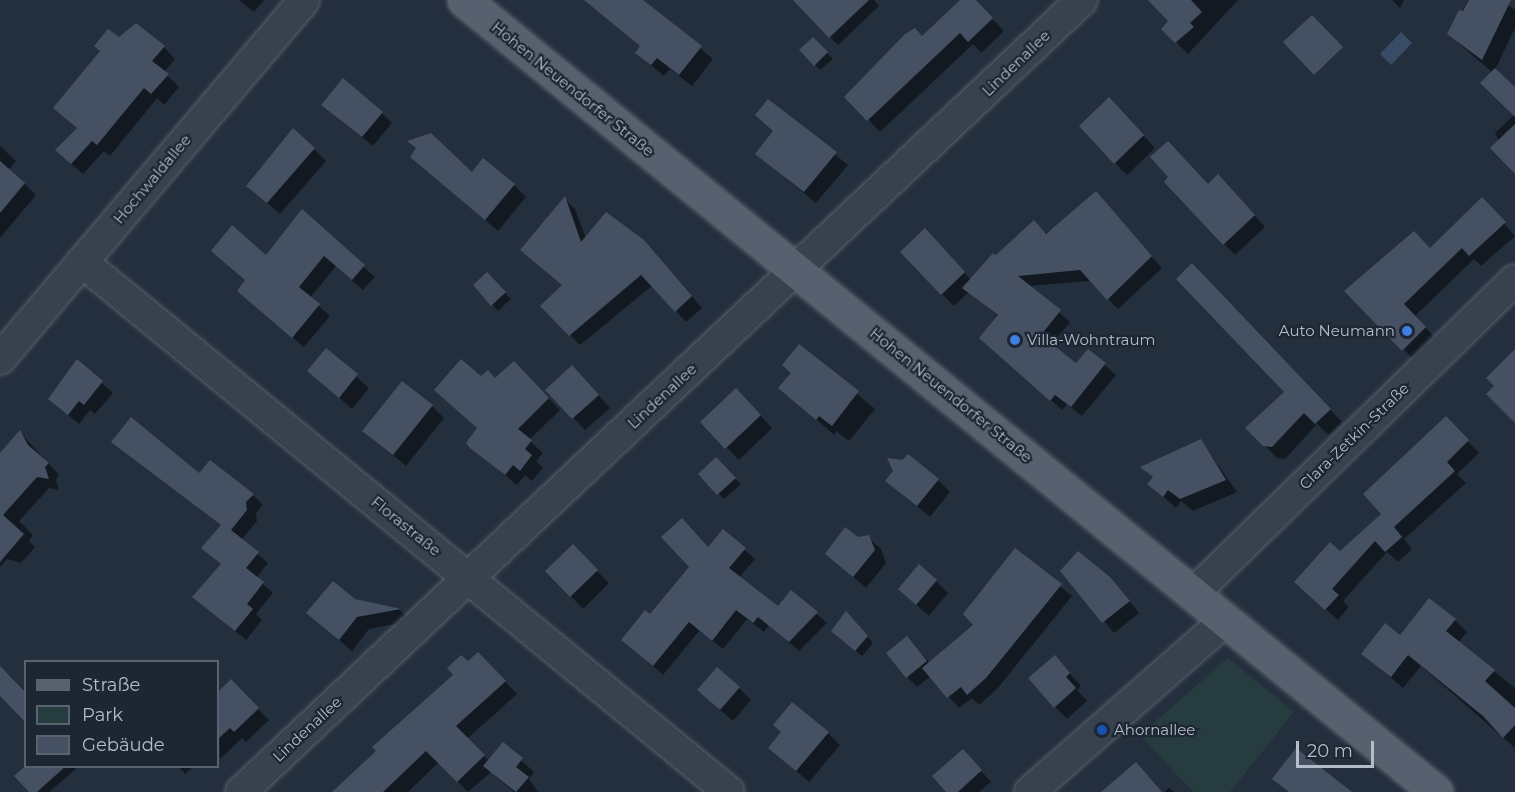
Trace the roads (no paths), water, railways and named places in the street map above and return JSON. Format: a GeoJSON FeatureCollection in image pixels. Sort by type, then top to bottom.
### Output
{"type":"FeatureCollection","features":[{"type":"Feature","properties":{"kind":"main road","name":"Hohen Neuendorfer Straße"},"geometry":{"type":"LineString","coordinates":[[464,0],[1436,792]]}},
{"type":"Feature","properties":{"kind":"street","name":"Hochwaldallee"},"geometry":{"type":"LineString","coordinates":[[0,359],[304,0]]}},
{"type":"Feature","properties":{"kind":"street","name":"Lindenallee"},"geometry":{"type":"LineString","coordinates":[[241,792],[798,270],[1082,0]]}},
{"type":"Feature","properties":{"kind":"street","name":"Florastraße"},"geometry":{"type":"LineString","coordinates":[[82,262],[729,792]]}},
{"type":"Feature","properties":{"kind":"street","name":"Clara-Zetkin-Straße"},"geometry":{"type":"LineString","coordinates":[[1194,593],[1515,280]]}},
{"type":"Feature","properties":{"kind":"street"},"geometry":{"type":"LineString","coordinates":[[1030,792],[1226,620]]}},
{"type":"Feature","properties":{"kind":"water"},"geometry":{"type":"Polygon","coordinates":[[[1401,32],[1412,43],[1391,65],[1380,54],[1401,32]]]}},
{"type":"Feature","properties":{"kind":"place","name":"Auto Neumann"},"geometry":{"type":"Point","coordinates":[1407,331]}},
{"type":"Feature","properties":{"kind":"place","name":"Villa-Wohntraum"},"geometry":{"type":"Point","coordinates":[1015,340]}},
{"type":"Feature","properties":{"kind":"place","name":"Ahornallee"},"geometry":{"type":"Point","coordinates":[1102,730]}}]}
